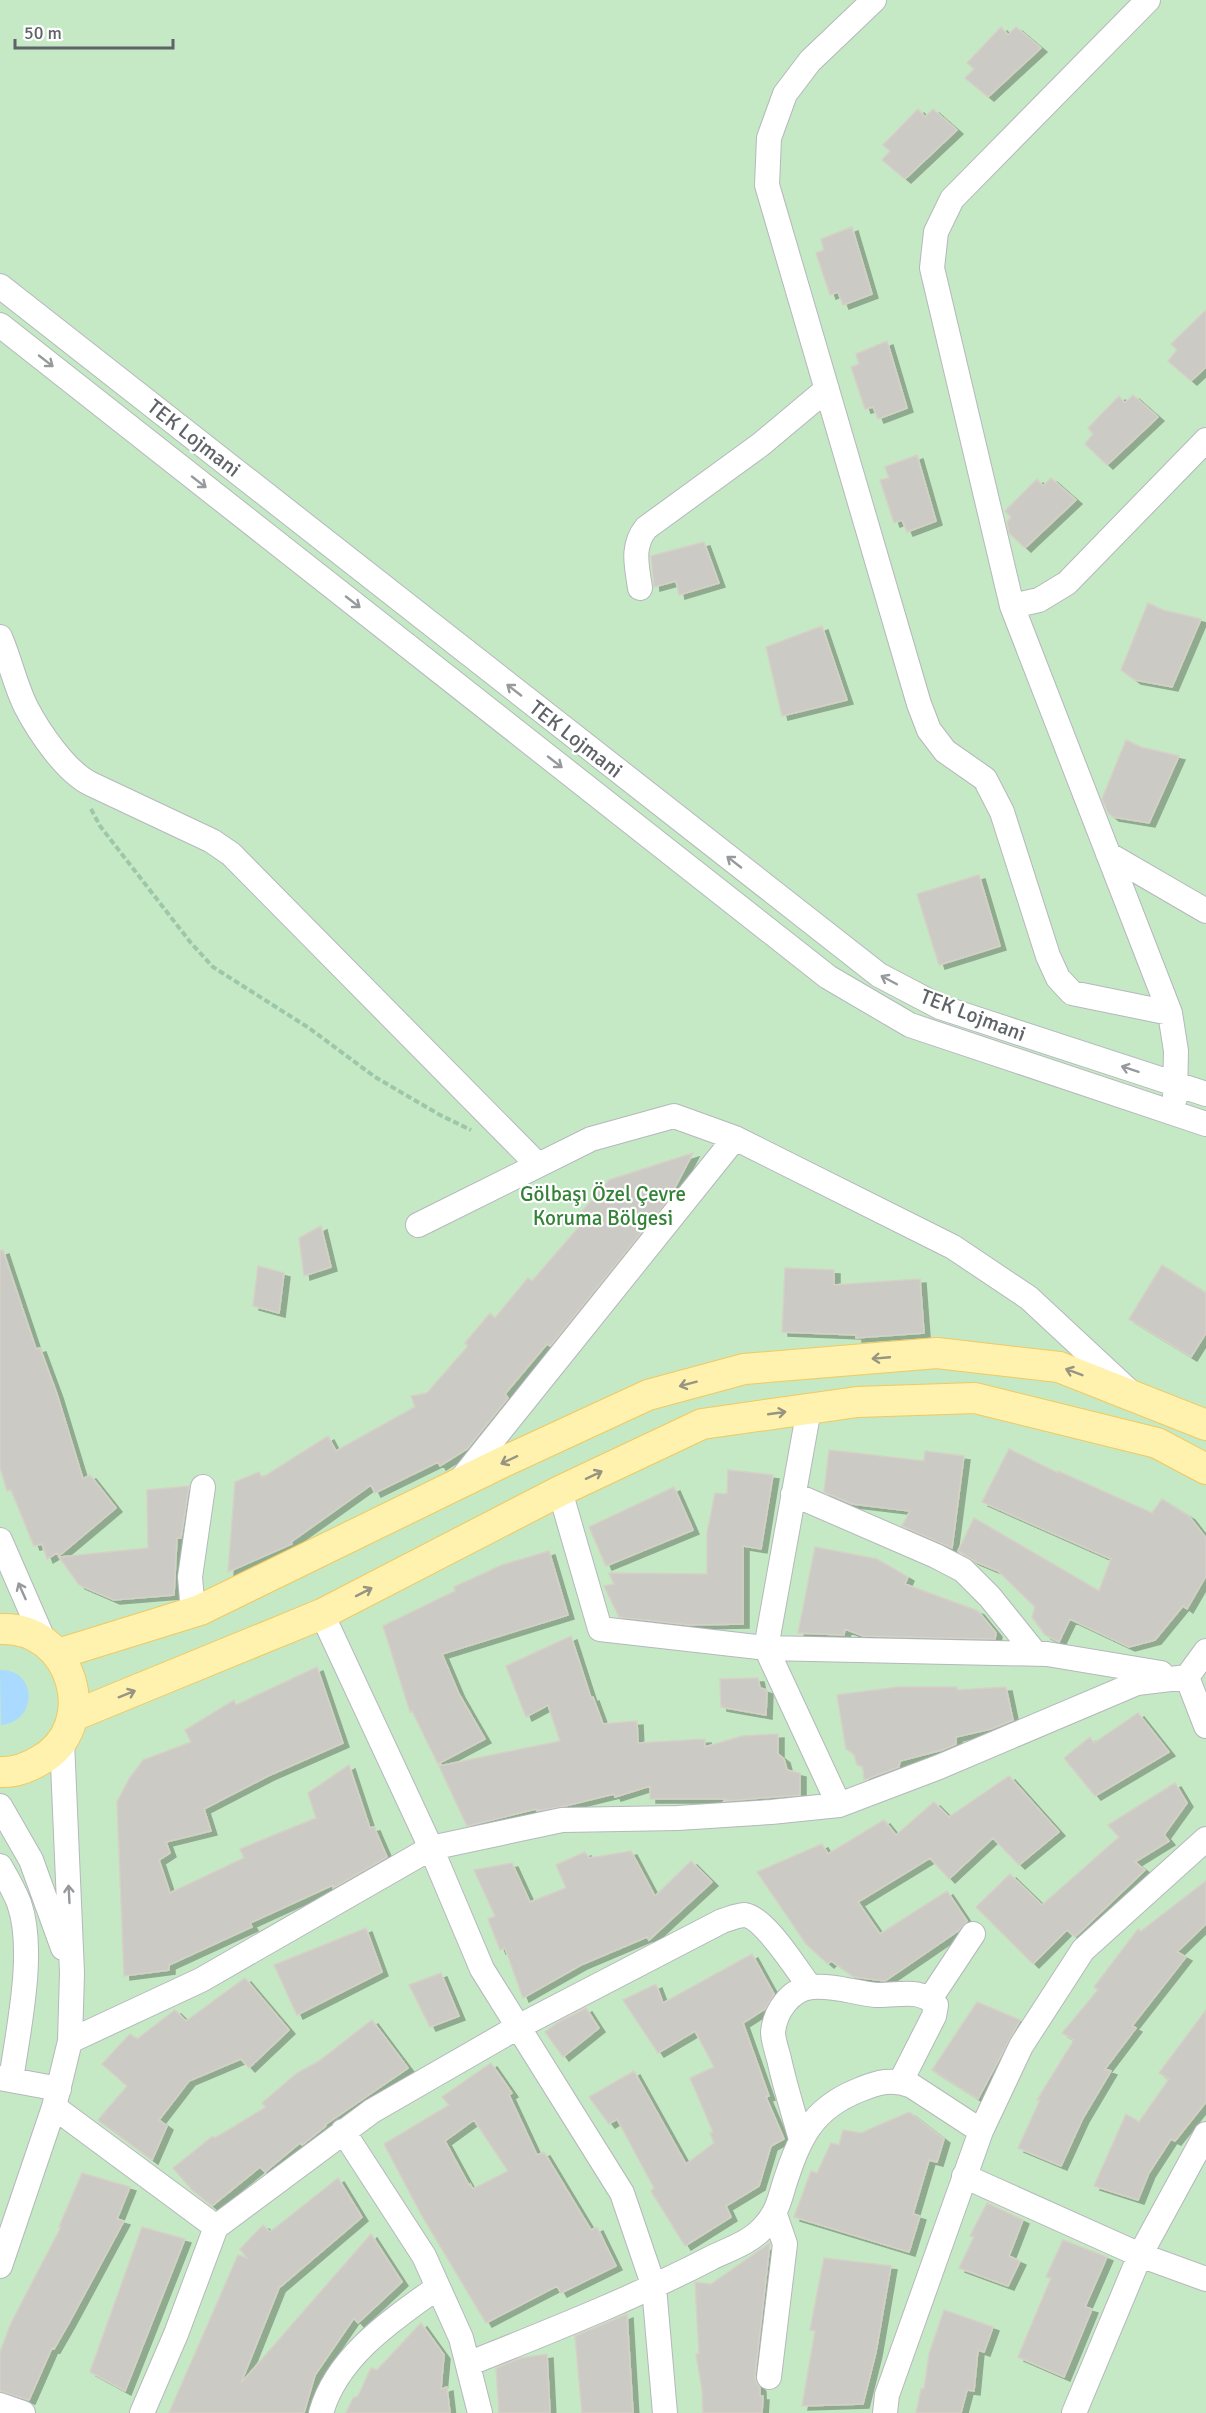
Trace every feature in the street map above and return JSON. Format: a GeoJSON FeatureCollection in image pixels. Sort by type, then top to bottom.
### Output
{"type":"FeatureCollection","features":[{"type":"Feature","properties":{"kind":"main road"},"geometry":{"type":"LineString","coordinates":[[51,1648],[193,1612],[648,1395],[744,1369],[937,1353],[1059,1366],[1206,1425]]}},
{"type":"Feature","properties":{"kind":"main road"},"geometry":{"type":"LineString","coordinates":[[67,1728],[322,1614],[560,1491],[702,1424],[857,1402],[975,1398],[1157,1443],[1206,1469]]}},
{"type":"Feature","properties":{"kind":"main road"},"geometry":{"type":"LineString","coordinates":[[0,1629],[27,1632],[51,1648],[69,1673],[74,1694],[67,1728],[47,1757],[28,1767],[0,1772]]}},
{"type":"Feature","properties":{"kind":"street"},"geometry":{"type":"LineString","coordinates":[[874,0],[810,61],[785,94],[769,138],[767,185],[919,704],[929,730],[945,751],[986,779],[1002,812],[1048,956],[1058,978],[1072,993],[1170,1013]]}},
{"type":"Feature","properties":{"kind":"street"},"geometry":{"type":"LineString","coordinates":[[1148,0],[952,199],[936,232],[932,268],[1012,606],[1170,1013],[1176,1052],[1173,1113]]}},
{"type":"Feature","properties":{"kind":"street","name":"TEK Lojmani"},"geometry":{"type":"LineString","coordinates":[[0,286],[879,975],[940,1007],[1206,1094]]}},
{"type":"Feature","properties":{"kind":"street","name":"TEK Lojmani"},"geometry":{"type":"LineString","coordinates":[[0,325],[828,976],[910,1025],[1206,1124]]}},
{"type":"Feature","properties":{"kind":"street"},"geometry":{"type":"LineString","coordinates":[[640,588],[635,552],[637,543],[646,528],[760,445],[827,389]]}},
{"type":"Feature","properties":{"kind":"street"},"geometry":{"type":"LineString","coordinates":[[1012,606],[1039,600],[1067,583],[1206,440]]}},
{"type":"Feature","properties":{"kind":"street"},"geometry":{"type":"LineString","coordinates":[[0,637],[26,707],[65,765],[73,773],[91,784],[212,841],[231,854],[538,1165]]}},
{"type":"Feature","properties":{"kind":"street"},"geometry":{"type":"LineString","coordinates":[[1108,854],[1206,911]]}},
{"type":"Feature","properties":{"kind":"street"},"geometry":{"type":"LineString","coordinates":[[418,1225],[591,1139],[674,1116],[735,1138],[953,1247],[1029,1298],[1133,1395]]}},
{"type":"Feature","properties":{"kind":"street"},"geometry":{"type":"LineString","coordinates":[[456,1485],[735,1138]]}},
{"type":"Feature","properties":{"kind":"street"},"geometry":{"type":"LineString","coordinates":[[809,1409],[766,1648],[839,1805]]}},
{"type":"Feature","properties":{"kind":"street"},"geometry":{"type":"LineString","coordinates":[[193,1612],[190,1577],[203,1487]]}},
{"type":"Feature","properties":{"kind":"street"},"geometry":{"type":"LineString","coordinates":[[560,1491],[600,1629],[766,1648],[1035,1653],[1187,1677]]}},
{"type":"Feature","properties":{"kind":"street"},"geometry":{"type":"LineString","coordinates":[[793,1494],[963,1570],[990,1597],[1035,1653]]}},
{"type":"Feature","properties":{"kind":"street"},"geometry":{"type":"LineString","coordinates":[[0,1540],[51,1648]]}},
{"type":"Feature","properties":{"kind":"street"},"geometry":{"type":"LineString","coordinates":[[322,1614],[431,1848],[482,1969],[622,2193],[654,2287],[665,2413]]}},
{"type":"Feature","properties":{"kind":"street"},"geometry":{"type":"LineString","coordinates":[[70,2041],[201,1980],[431,1848],[562,1820],[678,1818],[839,1805],[939,1767],[1137,1683],[1187,1677],[1206,1651]]}},
{"type":"Feature","properties":{"kind":"street"},"geometry":{"type":"LineString","coordinates":[[1187,1677],[1206,1726]]}},
{"type":"Feature","properties":{"kind":"street"},"geometry":{"type":"LineString","coordinates":[[0,2266],[56,2098],[70,2041],[72,1973],[67,1728]]}},
{"type":"Feature","properties":{"kind":"street"},"geometry":{"type":"LineString","coordinates":[[0,1806],[31,1860],[72,1973]]}},
{"type":"Feature","properties":{"kind":"street"},"geometry":{"type":"LineString","coordinates":[[885,2413],[887,2395],[964,2176],[981,2131],[1021,2046],[1083,1950],[1206,1839]]}},
{"type":"Feature","properties":{"kind":"street"},"geometry":{"type":"LineString","coordinates":[[0,1866],[19,1904],[26,1944],[24,1983],[6,2079],[56,2098],[216,2228]]}},
{"type":"Feature","properties":{"kind":"street"},"geometry":{"type":"LineString","coordinates":[[142,2413],[176,2334],[216,2228],[372,2111],[518,2026],[722,1921],[743,1915],[753,1917],[763,1926],[810,1987]]}},
{"type":"Feature","properties":{"kind":"street"},"geometry":{"type":"LineString","coordinates":[[930,1999],[973,1934]]}},
{"type":"Feature","properties":{"kind":"street"},"geometry":{"type":"LineString","coordinates":[[801,2139],[786,2092],[773,2034],[783,2006],[790,1996],[810,1987],[833,1987],[878,1995],[919,1994],[930,1999],[936,2005],[934,2016],[901,2081]]}},
{"type":"Feature","properties":{"kind":"street"},"geometry":{"type":"LineString","coordinates":[[468,2364],[654,2287],[755,2236],[775,2215],[801,2139],[811,2123],[825,2108],[842,2096],[887,2081],[901,2081],[981,2131]]}},
{"type":"Feature","properties":{"kind":"street"},"geometry":{"type":"LineString","coordinates":[[343,2131],[424,2256],[461,2338],[480,2413]]}},
{"type":"Feature","properties":{"kind":"street"},"geometry":{"type":"LineString","coordinates":[[1074,2413],[1140,2255],[1206,2134]]}},
{"type":"Feature","properties":{"kind":"street"},"geometry":{"type":"LineString","coordinates":[[964,2176],[1140,2255],[1206,2279]]}},
{"type":"Feature","properties":{"kind":"street"},"geometry":{"type":"LineString","coordinates":[[770,2377],[785,2244],[775,2215]]}},
{"type":"Feature","properties":{"kind":"street"},"geometry":{"type":"LineString","coordinates":[[321,2413],[324,2400],[337,2376],[352,2357],[392,2320],[438,2287]]}},
{"type":"Feature","properties":{"kind":"street"},"geometry":{"type":"LineString","coordinates":[[0,2404],[23,2413]]}},
{"type":"Feature","properties":{"kind":"path"},"geometry":{"type":"LineString","coordinates":[[91,784],[88,804],[100,826],[191,943],[213,967],[300,1021],[375,1077],[473,1131]]}},
{"type":"Feature","properties":{"kind":"green space","name":"Gölbaşı Özel Çevre Koruma Bölgesi"},"geometry":{"type":"Polygon","coordinates":[[[0,0],[1206,0],[1206,2413],[0,2413],[0,0]]]}},
{"type":"Feature","properties":{"kind":"water"},"geometry":{"type":"Polygon","coordinates":[[[0,1670],[12,1672],[21,1678],[27,1686],[29,1696],[22,1715],[1,1725],[0,1670]]]}},
{"type":"Feature","properties":{"kind":"building"},"geometry":{"type":"Polygon","coordinates":[[[1001,27],[1008,35],[1016,27],[1041,48],[988,97],[965,78],[974,69],[967,63],[1001,27]]]}},
{"type":"Feature","properties":{"kind":"building"},"geometry":{"type":"Polygon","coordinates":[[[918,109],[925,117],[933,109],[957,130],[905,179],[882,160],[890,151],[883,145],[918,109]]]}},
{"type":"Feature","properties":{"kind":"building"},"geometry":{"type":"Polygon","coordinates":[[[852,227],[872,294],[843,305],[838,292],[830,295],[816,253],[824,250],[821,239],[852,227]]]}},
{"type":"Feature","properties":{"kind":"building"},"geometry":{"type":"Polygon","coordinates":[[[1206,310],[1206,367],[1191,381],[1168,361],[1177,350],[1171,344],[1206,310]]]}},
{"type":"Feature","properties":{"kind":"building"},"geometry":{"type":"Polygon","coordinates":[[[887,341],[907,408],[878,419],[873,407],[865,409],[851,367],[859,364],[856,354],[887,341]]]}},
{"type":"Feature","properties":{"kind":"building"},"geometry":{"type":"Polygon","coordinates":[[[1133,395],[1158,417],[1107,465],[1085,444],[1093,434],[1088,428],[1119,396],[1125,403],[1133,395]]]}},
{"type":"Feature","properties":{"kind":"building"},"geometry":{"type":"Polygon","coordinates":[[[917,455],[936,521],[907,532],[902,520],[894,523],[880,480],[889,478],[885,467],[917,455]]]}},
{"type":"Feature","properties":{"kind":"building"},"geometry":{"type":"Polygon","coordinates":[[[1051,478],[1076,500],[1025,548],[1009,533],[1007,522],[1011,517],[1005,511],[1037,479],[1043,486],[1051,478]]]}},
{"type":"Feature","properties":{"kind":"building"},"geometry":{"type":"Polygon","coordinates":[[[704,542],[719,583],[679,595],[676,581],[654,587],[651,556],[704,542]]]}},
{"type":"Feature","properties":{"kind":"building"},"geometry":{"type":"Polygon","coordinates":[[[1148,603],[1163,610],[1201,619],[1172,687],[1135,680],[1121,670],[1148,603]]]}},
{"type":"Feature","properties":{"kind":"building"},"geometry":{"type":"Polygon","coordinates":[[[822,626],[847,700],[782,716],[766,647],[822,626]]]}},
{"type":"Feature","properties":{"kind":"building"},"geometry":{"type":"Polygon","coordinates":[[[1126,740],[1141,747],[1179,756],[1149,823],[1113,817],[1108,813],[1102,799],[1126,740]]]}},
{"type":"Feature","properties":{"kind":"building"},"geometry":{"type":"Polygon","coordinates":[[[979,875],[1000,946],[939,965],[917,894],[979,875]]]}},
{"type":"Feature","properties":{"kind":"building"},"geometry":{"type":"Polygon","coordinates":[[[693,1153],[670,1197],[550,1346],[547,1344],[505,1394],[508,1398],[467,1449],[440,1466],[438,1462],[375,1493],[371,1485],[291,1542],[292,1544],[228,1572],[235,1482],[259,1472],[262,1478],[328,1436],[336,1451],[415,1407],[411,1396],[427,1393],[468,1346],[465,1343],[490,1313],[495,1318],[528,1278],[532,1281],[584,1221],[578,1216],[609,1180],[693,1153]]]}},
{"type":"Feature","properties":{"kind":"building"},"geometry":{"type":"Polygon","coordinates":[[[321,1226],[331,1267],[304,1276],[299,1238],[321,1226]]]}},
{"type":"Feature","properties":{"kind":"building"},"geometry":{"type":"Polygon","coordinates":[[[3,1250],[36,1349],[40,1348],[57,1394],[83,1479],[90,1475],[116,1508],[59,1556],[57,1553],[47,1559],[42,1544],[34,1546],[11,1490],[7,1491],[0,1467],[0,1251],[3,1250]]]}},
{"type":"Feature","properties":{"kind":"building"},"geometry":{"type":"Polygon","coordinates":[[[1162,1265],[1206,1293],[1206,1333],[1191,1357],[1129,1319],[1162,1265]]]}},
{"type":"Feature","properties":{"kind":"building"},"geometry":{"type":"Polygon","coordinates":[[[258,1266],[284,1273],[279,1313],[253,1306],[258,1266]]]}},
{"type":"Feature","properties":{"kind":"building"},"geometry":{"type":"Polygon","coordinates":[[[785,1268],[834,1270],[834,1285],[920,1279],[924,1333],[856,1338],[856,1335],[782,1332],[785,1268]]]}},
{"type":"Feature","properties":{"kind":"building"},"geometry":{"type":"Polygon","coordinates":[[[1009,1449],[1058,1473],[1058,1471],[1152,1513],[1162,1499],[1189,1516],[1206,1538],[1206,1576],[1187,1609],[1183,1606],[1155,1640],[1129,1647],[1070,1619],[1059,1642],[1045,1635],[1032,1617],[1035,1607],[998,1571],[958,1551],[974,1518],[1099,1591],[1111,1559],[982,1502],[1009,1449]]]}},
{"type":"Feature","properties":{"kind":"building"},"geometry":{"type":"Polygon","coordinates":[[[829,1450],[924,1461],[925,1451],[964,1456],[952,1548],[902,1526],[910,1511],[852,1504],[824,1492],[829,1450]]]}},
{"type":"Feature","properties":{"kind":"building"},"geometry":{"type":"Polygon","coordinates":[[[728,1470],[773,1475],[761,1549],[743,1546],[743,1624],[690,1625],[619,1617],[604,1586],[614,1584],[609,1573],[707,1574],[707,1533],[715,1493],[727,1494],[728,1470]]]}},
{"type":"Feature","properties":{"kind":"building"},"geometry":{"type":"Polygon","coordinates":[[[189,1486],[181,1538],[177,1538],[174,1595],[114,1600],[79,1585],[59,1557],[148,1548],[147,1490],[189,1486]]]}},
{"type":"Feature","properties":{"kind":"building"},"geometry":{"type":"Polygon","coordinates":[[[674,1487],[693,1530],[606,1566],[589,1527],[674,1487]]]}},
{"type":"Feature","properties":{"kind":"building"},"geometry":{"type":"Polygon","coordinates":[[[815,1547],[877,1559],[908,1577],[905,1584],[978,1611],[996,1633],[995,1639],[863,1636],[845,1629],[844,1635],[798,1633],[815,1547]]]}},
{"type":"Feature","properties":{"kind":"building"},"geometry":{"type":"Polygon","coordinates":[[[549,1551],[568,1615],[442,1654],[459,1694],[485,1739],[438,1764],[412,1711],[410,1712],[383,1626],[455,1591],[454,1587],[502,1565],[549,1551]]]}},
{"type":"Feature","properties":{"kind":"building"},"geometry":{"type":"Polygon","coordinates":[[[571,1636],[591,1698],[593,1697],[603,1724],[637,1721],[638,1743],[705,1739],[705,1747],[742,1736],[778,1734],[778,1754],[784,1759],[787,1770],[800,1773],[800,1795],[724,1801],[726,1799],[650,1799],[650,1786],[615,1797],[614,1794],[565,1806],[537,1811],[536,1809],[467,1826],[439,1766],[560,1741],[548,1705],[526,1717],[506,1666],[571,1636]]]}},
{"type":"Feature","properties":{"kind":"building"},"geometry":{"type":"Polygon","coordinates":[[[317,1667],[343,1743],[268,1776],[204,1809],[211,1831],[166,1842],[170,1853],[159,1860],[170,1893],[244,1858],[240,1849],[316,1818],[308,1793],[349,1765],[370,1828],[374,1827],[387,1857],[333,1888],[333,1885],[250,1923],[252,1927],[169,1965],[169,1970],[124,1976],[117,1802],[129,1779],[143,1760],[191,1742],[185,1730],[234,1700],[236,1705],[317,1667]]]}},
{"type":"Feature","properties":{"kind":"building"},"geometry":{"type":"Polygon","coordinates":[[[758,1678],[760,1688],[767,1690],[766,1715],[721,1707],[720,1679],[758,1678]]]}},
{"type":"Feature","properties":{"kind":"building"},"geometry":{"type":"Polygon","coordinates":[[[898,1687],[957,1687],[957,1690],[1006,1687],[1013,1720],[991,1729],[956,1737],[956,1744],[900,1761],[899,1767],[864,1780],[863,1767],[857,1765],[854,1754],[846,1749],[837,1695],[898,1687]]]}},
{"type":"Feature","properties":{"kind":"building"},"geometry":{"type":"Polygon","coordinates":[[[1138,1713],[1169,1752],[1095,1796],[1064,1758],[1090,1737],[1094,1743],[1138,1713]]]}},
{"type":"Feature","properties":{"kind":"building"},"geometry":{"type":"Polygon","coordinates":[[[1009,1776],[1059,1832],[1019,1865],[993,1838],[949,1879],[930,1858],[858,1902],[880,1934],[947,1891],[967,1921],[958,1931],[885,1981],[854,1977],[831,1961],[828,1964],[806,1944],[757,1872],[822,1844],[828,1854],[884,1820],[896,1835],[934,1802],[949,1817],[1009,1776]]]}},
{"type":"Feature","properties":{"kind":"building"},"geometry":{"type":"Polygon","coordinates":[[[1175,1783],[1187,1803],[1164,1835],[1169,1841],[1135,1862],[1145,1870],[1075,1937],[1067,1930],[1033,1964],[976,1907],[1010,1874],[1042,1905],[1119,1837],[1108,1825],[1175,1783]]]}},
{"type":"Feature","properties":{"kind":"building"},"geometry":{"type":"Polygon","coordinates":[[[631,1851],[655,1896],[691,1861],[712,1882],[649,1940],[647,1937],[581,1965],[523,1998],[505,1948],[500,1950],[488,1919],[495,1916],[474,1870],[512,1863],[530,1902],[566,1888],[556,1865],[585,1852],[589,1858],[631,1851]]]}},
{"type":"Feature","properties":{"kind":"building"},"geometry":{"type":"Polygon","coordinates":[[[1206,1881],[1206,1924],[1177,1952],[1186,1957],[1132,2026],[1136,2028],[1105,2069],[1111,2071],[1083,2118],[1061,2166],[1018,2148],[1040,2100],[1037,2100],[1074,2040],[1062,2033],[1098,1990],[1094,1987],[1138,1929],[1141,1931],[1206,1881]]]}},
{"type":"Feature","properties":{"kind":"building"},"geometry":{"type":"Polygon","coordinates":[[[366,1928],[382,1972],[297,2015],[274,1965],[366,1928]]]}},
{"type":"Feature","properties":{"kind":"building"},"geometry":{"type":"Polygon","coordinates":[[[752,1954],[774,1994],[765,2009],[743,2023],[769,2096],[766,2097],[784,2139],[771,2146],[759,2186],[726,2206],[731,2217],[685,2246],[651,2191],[654,2188],[617,2119],[609,2124],[589,2097],[634,2071],[686,2164],[714,2143],[710,2133],[713,2132],[690,2078],[714,2067],[695,2031],[658,2053],[623,2000],[656,1984],[663,2003],[752,1954]]]}},
{"type":"Feature","properties":{"kind":"building"},"geometry":{"type":"Polygon","coordinates":[[[441,1973],[459,2016],[430,2027],[409,1985],[441,1973]]]}},
{"type":"Feature","properties":{"kind":"building"},"geometry":{"type":"Polygon","coordinates":[[[245,1978],[289,2030],[249,2068],[241,2059],[189,2081],[159,2120],[167,2126],[152,2160],[98,2120],[127,2086],[102,2064],[130,2034],[137,2039],[175,2010],[186,2021],[245,1978]]]}},
{"type":"Feature","properties":{"kind":"building"},"geometry":{"type":"Polygon","coordinates":[[[977,2002],[1020,2020],[978,2099],[932,2070],[977,2002]]]}},
{"type":"Feature","properties":{"kind":"building"},"geometry":{"type":"Polygon","coordinates":[[[586,2008],[599,2028],[563,2057],[545,2032],[586,2008]]]}},
{"type":"Feature","properties":{"kind":"building"},"geometry":{"type":"Polygon","coordinates":[[[1206,2010],[1206,2102],[1175,2141],[1171,2139],[1149,2173],[1138,2200],[1094,2186],[1126,2114],[1139,2122],[1169,2079],[1159,2073],[1206,2010]]]}},
{"type":"Feature","properties":{"kind":"building"},"geometry":{"type":"Polygon","coordinates":[[[372,2020],[408,2068],[325,2125],[302,2145],[300,2143],[265,2172],[260,2167],[212,2206],[192,2190],[173,2168],[213,2136],[215,2138],[266,2107],[262,2103],[297,2073],[319,2061],[372,2020]]]}},
{"type":"Feature","properties":{"kind":"building"},"geometry":{"type":"Polygon","coordinates":[[[491,2063],[512,2093],[509,2095],[537,2155],[544,2152],[591,2230],[597,2227],[616,2266],[561,2293],[557,2286],[486,2323],[422,2216],[384,2144],[449,2105],[442,2097],[491,2063]],[[474,2120],[445,2141],[473,2189],[508,2171],[474,2120]]]}},
{"type":"Feature","properties":{"kind":"building"},"geometry":{"type":"Polygon","coordinates":[[[909,2112],[944,2139],[937,2162],[929,2160],[913,2214],[920,2216],[909,2252],[794,2217],[811,2171],[817,2173],[831,2143],[839,2145],[843,2130],[861,2133],[909,2112]]]}},
{"type":"Feature","properties":{"kind":"building"},"geometry":{"type":"Polygon","coordinates":[[[82,2173],[130,2187],[117,2219],[124,2221],[69,2323],[54,2349],[52,2348],[29,2400],[0,2391],[0,2352],[11,2323],[61,2227],[59,2227],[82,2173]]]}},
{"type":"Feature","properties":{"kind":"building"},"geometry":{"type":"Polygon","coordinates":[[[338,2178],[362,2217],[279,2288],[241,2383],[371,2234],[402,2282],[358,2323],[354,2318],[315,2375],[304,2413],[169,2413],[238,2255],[247,2258],[240,2249],[263,2225],[270,2232],[338,2178]]]}},
{"type":"Feature","properties":{"kind":"building"},"geometry":{"type":"Polygon","coordinates":[[[987,2203],[1023,2220],[1009,2256],[1020,2261],[1008,2286],[959,2268],[974,2237],[970,2236],[987,2203]]]}},
{"type":"Feature","properties":{"kind":"building"},"geometry":{"type":"Polygon","coordinates":[[[142,2227],[185,2239],[125,2391],[90,2372],[142,2227]]]}},
{"type":"Feature","properties":{"kind":"building"},"geometry":{"type":"Polygon","coordinates":[[[1063,2240],[1107,2257],[1085,2307],[1092,2309],[1064,2377],[1018,2357],[1051,2278],[1046,2277],[1063,2240]]]}},
{"type":"Feature","properties":{"kind":"building"},"geometry":{"type":"Polygon","coordinates":[[[770,2243],[755,2375],[760,2388],[760,2396],[763,2396],[762,2413],[703,2413],[696,2354],[699,2354],[695,2282],[711,2284],[770,2243]]]}},
{"type":"Feature","properties":{"kind":"building"},"geometry":{"type":"Polygon","coordinates":[[[824,2258],[891,2266],[876,2352],[863,2404],[802,2406],[815,2331],[810,2330],[824,2258]]]}},
{"type":"Feature","properties":{"kind":"building"},"geometry":{"type":"Polygon","coordinates":[[[944,2310],[993,2327],[984,2352],[978,2350],[974,2391],[967,2390],[961,2413],[916,2413],[921,2389],[924,2389],[929,2354],[944,2310]]]}},
{"type":"Feature","properties":{"kind":"building"},"geometry":{"type":"Polygon","coordinates":[[[627,2314],[633,2413],[582,2413],[575,2336],[627,2314]]]}},
{"type":"Feature","properties":{"kind":"building"},"geometry":{"type":"Polygon","coordinates":[[[421,2323],[444,2355],[441,2389],[447,2387],[450,2413],[346,2413],[353,2398],[358,2396],[371,2368],[377,2370],[421,2323]]]}},
{"type":"Feature","properties":{"kind":"building"},"geometry":{"type":"Polygon","coordinates":[[[547,2354],[550,2413],[499,2413],[496,2368],[521,2358],[547,2354]]]}}]}
